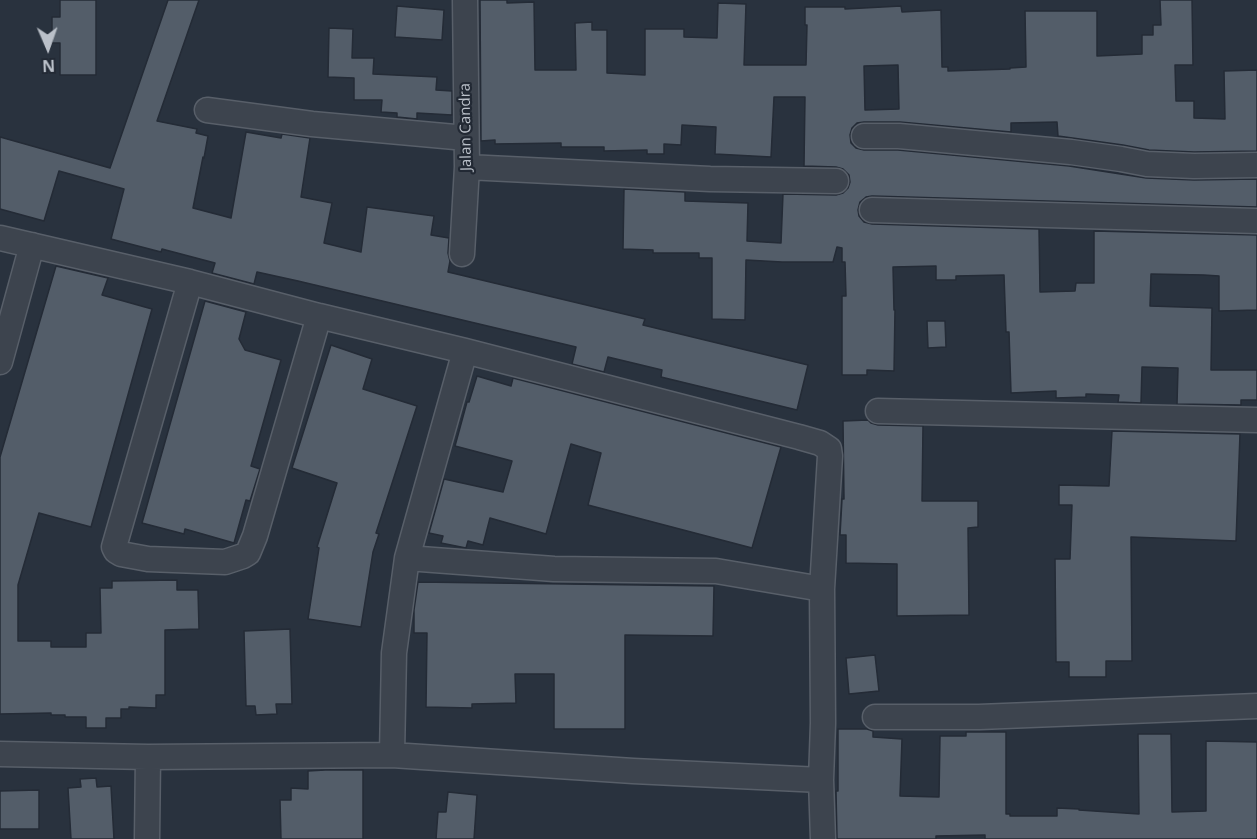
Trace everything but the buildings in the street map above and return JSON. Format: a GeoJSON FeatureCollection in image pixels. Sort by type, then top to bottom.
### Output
{"type":"FeatureCollection","features":[{"type":"Feature","properties":{"kind":"street","name":"Jalan Candra"},"geometry":{"type":"LineString","coordinates":[[462,254],[467,167],[465,0]]}},
{"type":"Feature","properties":{"kind":"street"},"geometry":{"type":"LineString","coordinates":[[207,110],[312,124],[466,138]]}},
{"type":"Feature","properties":{"kind":"street"},"geometry":{"type":"LineString","coordinates":[[864,136],[899,136],[1071,152],[1147,164],[1257,165]]}},
{"type":"Feature","properties":{"kind":"street"},"geometry":{"type":"LineString","coordinates":[[467,167],[710,179],[836,181]]}},
{"type":"Feature","properties":{"kind":"street"},"geometry":{"type":"LineString","coordinates":[[872,210],[1257,221]]}},
{"type":"Feature","properties":{"kind":"street"},"geometry":{"type":"LineString","coordinates":[[0,238],[190,282],[465,351],[820,443],[829,449],[822,589],[823,839]]}},
{"type":"Feature","properties":{"kind":"street"},"geometry":{"type":"LineString","coordinates":[[0,362],[32,245]]}},
{"type":"Feature","properties":{"kind":"street"},"geometry":{"type":"LineString","coordinates":[[190,282],[114,547],[121,554],[148,559],[225,562],[248,553],[255,536],[319,316]]}},
{"type":"Feature","properties":{"kind":"street"},"geometry":{"type":"LineString","coordinates":[[392,755],[394,652],[406,558],[465,351]]}},
{"type":"Feature","properties":{"kind":"street"},"geometry":{"type":"LineString","coordinates":[[878,411],[1257,420]]}},
{"type":"Feature","properties":{"kind":"street"},"geometry":{"type":"LineString","coordinates":[[406,558],[554,569],[716,571],[822,589]]}},
{"type":"Feature","properties":{"kind":"street"},"geometry":{"type":"LineString","coordinates":[[875,717],[979,717],[1257,706]]}},
{"type":"Feature","properties":{"kind":"street"},"geometry":{"type":"LineString","coordinates":[[0,754],[148,757],[392,755],[633,771],[821,780]]}},
{"type":"Feature","properties":{"kind":"street"},"geometry":{"type":"LineString","coordinates":[[147,839],[148,757]]}}]}
